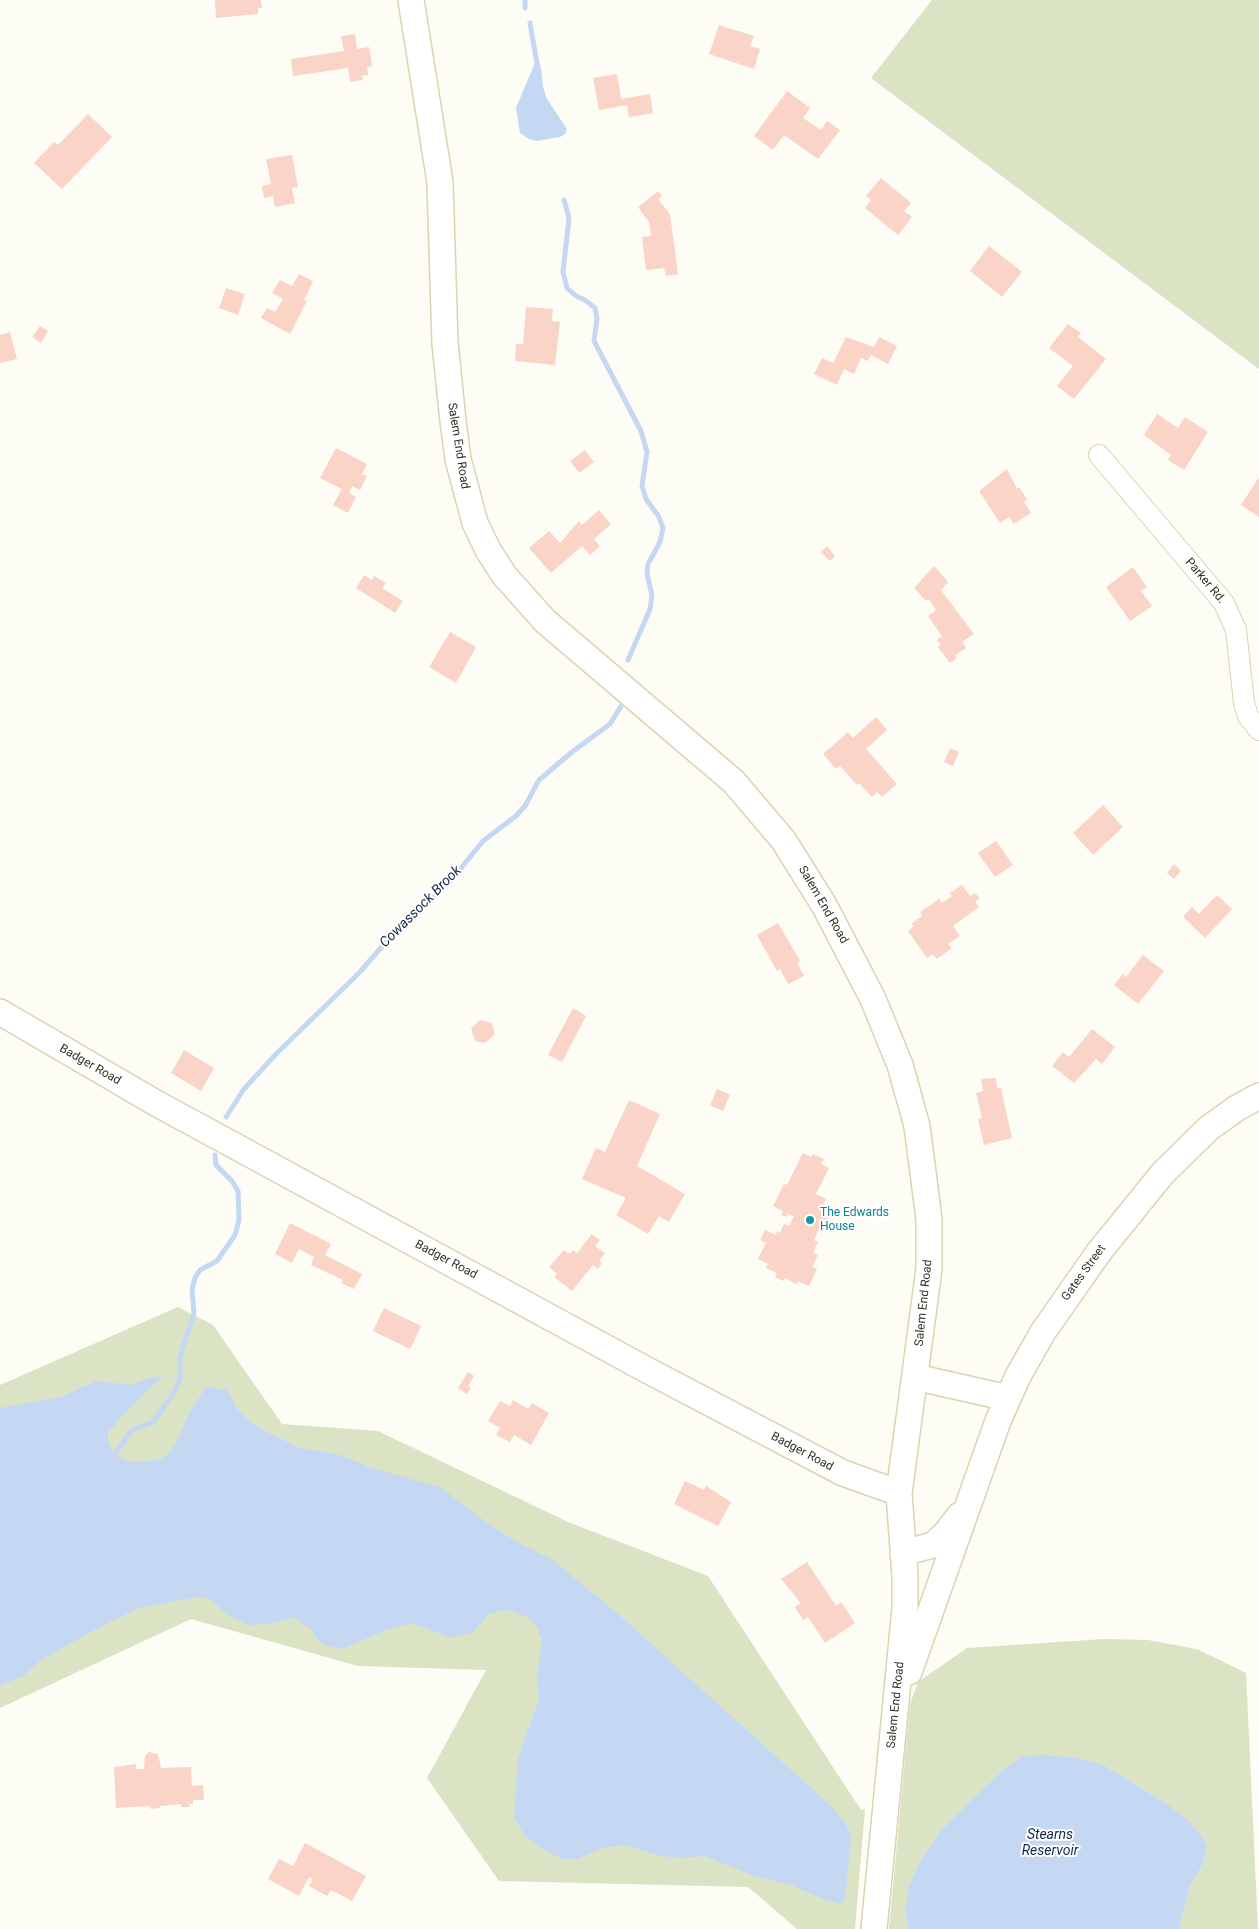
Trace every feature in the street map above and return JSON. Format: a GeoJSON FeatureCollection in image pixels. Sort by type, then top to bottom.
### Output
{"type":"FeatureCollection","features":[{"type":"Feature","properties":{"kind":"street","name":"Salem End Road"},"geometry":{"type":"LineString","coordinates":[[411,0],[440,182],[446,343],[453,421],[458,459],[475,523],[488,550],[504,575],[545,621],[703,754],[734,782],[761,813],[806,874],[840,933],[888,1032],[910,1098],[923,1156],[929,1219],[929,1269],[898,1493],[905,1608],[874,1929]]}},
{"type":"Feature","properties":{"kind":"street","name":"Parker Rd."},"geometry":{"type":"LineString","coordinates":[[1099,456],[1224,603],[1236,630],[1244,703],[1248,716],[1259,730]]}},
{"type":"Feature","properties":{"kind":"street","name":"Badger Road"},"geometry":{"type":"LineString","coordinates":[[0,1012],[154,1102],[647,1370],[843,1473],[898,1493]]}},
{"type":"Feature","properties":{"kind":"street","name":"Gates Street"},"geometry":{"type":"LineString","coordinates":[[895,1712],[971,1496],[1008,1398],[1026,1362],[1051,1320],[1094,1258],[1143,1195],[1208,1128],[1258,1094]]}},
{"type":"Feature","properties":{"kind":"street"},"geometry":{"type":"LineString","coordinates":[[915,1376],[1008,1398]]}},
{"type":"Feature","properties":{"kind":"street","name":"Gates Street"},"geometry":{"type":"LineString","coordinates":[[903,1553],[927,1548],[942,1538],[955,1522],[971,1496]]}},
{"type":"Feature","properties":{"kind":"green space"},"geometry":{"type":"Polygon","coordinates":[[[932,0],[1259,0],[1259,369],[871,78],[932,0]]]}},
{"type":"Feature","properties":{"kind":"green space"},"geometry":{"type":"Polygon","coordinates":[[[178,1307],[213,1325],[282,1424],[378,1431],[568,1522],[708,1576],[861,1810],[865,1809],[855,1929],[797,1929],[748,1887],[499,1881],[427,1778],[486,1670],[358,1666],[191,1619],[0,1708],[0,1385],[178,1307]]]}},
{"type":"Feature","properties":{"kind":"green space"},"geometry":{"type":"Polygon","coordinates":[[[1104,1639],[1148,1640],[1199,1650],[1246,1673],[1258,1929],[1179,1929],[1190,1886],[1203,1864],[1207,1847],[1167,1804],[1104,1765],[1020,1757],[1000,1772],[943,1828],[922,1858],[905,1913],[909,1929],[889,1929],[910,1704],[918,1682],[967,1648],[1104,1639]]]}},
{"type":"Feature","properties":{"kind":"water"},"geometry":{"type":"Polygon","coordinates":[[[537,58],[541,68],[543,87],[547,99],[567,129],[565,134],[560,137],[537,141],[529,139],[520,133],[516,108],[537,58]]]}},
{"type":"Feature","properties":{"kind":"water"},"geometry":{"type":"Polygon","coordinates":[[[163,1376],[119,1419],[108,1433],[108,1442],[115,1454],[124,1460],[141,1462],[157,1460],[167,1455],[176,1444],[189,1413],[206,1387],[228,1390],[237,1409],[253,1424],[271,1434],[300,1448],[340,1455],[369,1467],[440,1487],[486,1522],[517,1542],[553,1560],[618,1614],[831,1806],[844,1821],[851,1835],[845,1900],[839,1904],[791,1885],[754,1876],[705,1856],[681,1858],[661,1856],[624,1845],[602,1848],[578,1859],[562,1859],[542,1849],[524,1835],[514,1817],[518,1759],[539,1698],[537,1677],[542,1639],[535,1624],[525,1616],[506,1609],[489,1614],[472,1633],[451,1638],[412,1623],[386,1630],[342,1649],[323,1645],[311,1630],[294,1617],[270,1624],[248,1625],[226,1614],[210,1599],[196,1597],[139,1608],[42,1659],[22,1677],[0,1685],[0,1408],[61,1397],[96,1381],[132,1385],[151,1377],[163,1376]]]}},
{"type":"Feature","properties":{"kind":"water","name":"Stearns Reservoir"},"geometry":{"type":"Polygon","coordinates":[[[1043,1755],[1078,1758],[1104,1765],[1167,1804],[1189,1821],[1200,1834],[1207,1847],[1203,1864],[1190,1886],[1179,1929],[909,1929],[905,1913],[909,1886],[922,1858],[943,1828],[1000,1772],[1020,1757],[1043,1755]]]}},
{"type":"Feature","properties":{"kind":"building"},"geometry":{"type":"Polygon","coordinates":[[[215,0],[261,0],[262,8],[258,8],[258,14],[216,18],[215,0]]]}},
{"type":"Feature","properties":{"kind":"building"},"geometry":{"type":"Polygon","coordinates":[[[719,25],[754,36],[750,46],[760,49],[754,69],[709,54],[719,25]]]}},
{"type":"Feature","properties":{"kind":"building"},"geometry":{"type":"Polygon","coordinates":[[[355,34],[357,49],[369,47],[372,66],[367,67],[368,75],[362,76],[363,80],[350,82],[348,68],[293,76],[291,59],[344,51],[341,36],[355,34]]]}},
{"type":"Feature","properties":{"kind":"building"},"geometry":{"type":"Polygon","coordinates":[[[617,74],[621,99],[650,94],[653,113],[629,117],[627,105],[599,110],[593,78],[617,74]]]}},
{"type":"Feature","properties":{"kind":"building"},"geometry":{"type":"Polygon","coordinates":[[[787,91],[810,108],[803,118],[821,130],[827,121],[840,130],[818,159],[784,135],[773,150],[754,136],[787,91]]]}},
{"type":"Feature","properties":{"kind":"building"},"geometry":{"type":"Polygon","coordinates":[[[88,114],[112,137],[62,189],[34,163],[54,142],[58,145],[88,114]]]}},
{"type":"Feature","properties":{"kind":"building"},"geometry":{"type":"Polygon","coordinates":[[[292,155],[298,187],[292,188],[295,203],[275,207],[273,196],[264,198],[262,186],[271,184],[266,159],[292,155]]]}},
{"type":"Feature","properties":{"kind":"building"},"geometry":{"type":"Polygon","coordinates":[[[881,178],[911,203],[904,211],[912,217],[898,235],[865,208],[871,200],[866,196],[881,178]]]}},
{"type":"Feature","properties":{"kind":"building"},"geometry":{"type":"Polygon","coordinates":[[[658,191],[662,196],[658,199],[670,214],[678,274],[666,276],[664,268],[646,270],[642,237],[651,236],[649,222],[638,207],[658,191]]]}},
{"type":"Feature","properties":{"kind":"building"},"geometry":{"type":"Polygon","coordinates":[[[989,246],[1022,272],[1002,297],[970,271],[989,246]]]}},
{"type":"Feature","properties":{"kind":"building"},"geometry":{"type":"Polygon","coordinates":[[[299,274],[313,281],[304,300],[307,301],[290,334],[261,318],[267,308],[275,312],[283,299],[272,293],[280,280],[292,286],[299,274]]]}},
{"type":"Feature","properties":{"kind":"building"},"geometry":{"type":"Polygon","coordinates":[[[226,288],[245,294],[238,315],[219,308],[226,288]]]}},
{"type":"Feature","properties":{"kind":"building"},"geometry":{"type":"Polygon","coordinates":[[[526,307],[553,309],[552,321],[560,322],[555,365],[515,361],[516,344],[523,344],[526,307]]]}},
{"type":"Feature","properties":{"kind":"building"},"geometry":{"type":"Polygon","coordinates":[[[1068,324],[1081,333],[1078,337],[1106,359],[1074,399],[1057,386],[1073,366],[1049,348],[1068,324]]]}},
{"type":"Feature","properties":{"kind":"building"},"geometry":{"type":"Polygon","coordinates":[[[40,326],[48,331],[41,343],[32,337],[40,326]]]}},
{"type":"Feature","properties":{"kind":"building"},"geometry":{"type":"Polygon","coordinates":[[[10,332],[17,359],[0,363],[0,335],[10,332]]]}},
{"type":"Feature","properties":{"kind":"building"},"geometry":{"type":"Polygon","coordinates":[[[846,337],[874,347],[879,337],[897,346],[888,364],[871,355],[868,361],[861,358],[854,374],[844,369],[837,385],[814,374],[822,358],[833,363],[846,337]]]}},
{"type":"Feature","properties":{"kind":"building"},"geometry":{"type":"Polygon","coordinates":[[[1157,414],[1178,428],[1185,417],[1208,432],[1184,470],[1168,460],[1171,455],[1144,435],[1157,414]]]}},
{"type":"Feature","properties":{"kind":"building"},"geometry":{"type":"Polygon","coordinates":[[[336,448],[367,464],[362,474],[367,476],[360,490],[352,486],[349,493],[356,497],[348,513],[333,505],[342,489],[320,478],[336,448]]]}},
{"type":"Feature","properties":{"kind":"building"},"geometry":{"type":"Polygon","coordinates":[[[585,450],[594,462],[579,473],[570,461],[585,450]]]}},
{"type":"Feature","properties":{"kind":"building"},"geometry":{"type":"Polygon","coordinates":[[[1007,469],[1017,489],[1019,487],[1027,499],[1024,502],[1031,513],[1014,524],[1009,517],[1000,523],[979,491],[1007,469]]]}},
{"type":"Feature","properties":{"kind":"building"},"geometry":{"type":"Polygon","coordinates":[[[1259,477],[1259,517],[1241,505],[1259,477]]]}},
{"type":"Feature","properties":{"kind":"building"},"geometry":{"type":"Polygon","coordinates":[[[599,510],[611,524],[594,539],[600,546],[590,555],[582,546],[551,573],[529,548],[549,531],[560,543],[579,521],[582,525],[599,510]]]}},
{"type":"Feature","properties":{"kind":"building"},"geometry":{"type":"Polygon","coordinates":[[[827,546],[835,556],[830,561],[821,552],[827,546]]]}},
{"type":"Feature","properties":{"kind":"building"},"geometry":{"type":"Polygon","coordinates":[[[934,566],[948,582],[941,590],[974,634],[962,642],[966,648],[955,655],[957,658],[950,663],[938,647],[941,645],[937,640],[942,636],[928,616],[936,610],[929,599],[926,601],[914,588],[934,566]]]}},
{"type":"Feature","properties":{"kind":"building"},"geometry":{"type":"Polygon","coordinates":[[[1133,567],[1147,587],[1141,591],[1152,606],[1130,621],[1106,587],[1133,567]]]}},
{"type":"Feature","properties":{"kind":"building"},"geometry":{"type":"Polygon","coordinates":[[[364,575],[372,580],[374,576],[386,583],[382,588],[403,601],[395,613],[356,588],[364,575]]]}},
{"type":"Feature","properties":{"kind":"building"},"geometry":{"type":"Polygon","coordinates":[[[450,632],[476,647],[456,683],[429,667],[450,632]]]}},
{"type":"Feature","properties":{"kind":"building"},"geometry":{"type":"Polygon","coordinates":[[[876,717],[887,730],[866,749],[897,784],[882,797],[877,792],[872,797],[859,783],[857,785],[840,766],[836,769],[823,754],[848,732],[853,738],[876,717]]]}},
{"type":"Feature","properties":{"kind":"building"},"geometry":{"type":"Polygon","coordinates":[[[950,748],[959,752],[953,766],[944,762],[950,748]]]}},
{"type":"Feature","properties":{"kind":"building"},"geometry":{"type":"Polygon","coordinates":[[[1103,805],[1123,827],[1093,855],[1073,833],[1103,805]]]}},
{"type":"Feature","properties":{"kind":"building"},"geometry":{"type":"Polygon","coordinates":[[[996,841],[1013,865],[995,877],[978,853],[996,841]]]}},
{"type":"Feature","properties":{"kind":"building"},"geometry":{"type":"Polygon","coordinates":[[[1174,864],[1181,871],[1174,879],[1167,873],[1174,864]]]}},
{"type":"Feature","properties":{"kind":"building"},"geometry":{"type":"Polygon","coordinates":[[[962,885],[970,896],[975,893],[980,898],[975,902],[979,907],[953,926],[960,936],[948,944],[952,948],[937,959],[933,954],[927,958],[908,931],[914,926],[911,924],[922,916],[920,912],[939,899],[942,903],[952,896],[950,893],[962,885]]]}},
{"type":"Feature","properties":{"kind":"building"},"geometry":{"type":"Polygon","coordinates":[[[1217,895],[1232,909],[1205,938],[1183,917],[1192,907],[1199,914],[1217,895]]]}},
{"type":"Feature","properties":{"kind":"building"},"geometry":{"type":"Polygon","coordinates":[[[778,923],[800,961],[797,963],[804,976],[788,984],[780,969],[777,971],[757,935],[778,923]]]}},
{"type":"Feature","properties":{"kind":"building"},"geometry":{"type":"Polygon","coordinates":[[[1143,955],[1164,971],[1138,1004],[1114,985],[1123,974],[1126,977],[1143,955]]]}},
{"type":"Feature","properties":{"kind":"building"},"geometry":{"type":"Polygon","coordinates":[[[573,1008],[586,1016],[562,1062],[548,1055],[573,1008]]]}},
{"type":"Feature","properties":{"kind":"building"},"geometry":{"type":"Polygon","coordinates":[[[480,1020],[492,1023],[495,1034],[485,1043],[475,1041],[471,1028],[480,1020]]]}},
{"type":"Feature","properties":{"kind":"building"},"geometry":{"type":"Polygon","coordinates":[[[1092,1029],[1115,1047],[1102,1064],[1096,1059],[1074,1083],[1052,1066],[1063,1052],[1069,1057],[1092,1029]]]}},
{"type":"Feature","properties":{"kind":"building"},"geometry":{"type":"Polygon","coordinates":[[[184,1050],[214,1068],[201,1091],[171,1073],[184,1050]]]}},
{"type":"Feature","properties":{"kind":"building"},"geometry":{"type":"Polygon","coordinates":[[[996,1078],[997,1088],[1001,1088],[1012,1138],[984,1145],[978,1119],[982,1118],[976,1093],[983,1091],[981,1079],[996,1078]]]}},
{"type":"Feature","properties":{"kind":"building"},"geometry":{"type":"Polygon","coordinates":[[[717,1089],[730,1095],[723,1111],[710,1105],[717,1089]]]}},
{"type":"Feature","properties":{"kind":"building"},"geometry":{"type":"Polygon","coordinates":[[[629,1100],[660,1114],[637,1166],[685,1194],[669,1222],[659,1216],[648,1234],[616,1215],[626,1198],[582,1179],[596,1148],[605,1152],[629,1100]]]}},
{"type":"Feature","properties":{"kind":"building","name":"The Edwards House"},"geometry":{"type":"Polygon","coordinates":[[[803,1153],[811,1157],[813,1154],[824,1159],[821,1164],[829,1168],[816,1194],[826,1199],[821,1209],[831,1214],[825,1226],[821,1225],[814,1240],[818,1242],[813,1253],[818,1255],[812,1267],[817,1269],[809,1286],[798,1281],[796,1284],[785,1278],[783,1281],[775,1277],[777,1273],[766,1268],[768,1264],[758,1259],[766,1243],[760,1240],[765,1230],[776,1235],[777,1231],[780,1233],[784,1224],[789,1226],[794,1216],[788,1214],[787,1217],[781,1215],[783,1211],[773,1206],[784,1184],[787,1185],[803,1153]]]}},
{"type":"Feature","properties":{"kind":"building"},"geometry":{"type":"Polygon","coordinates":[[[290,1223],[331,1244],[325,1255],[362,1274],[354,1289],[341,1283],[343,1280],[311,1265],[314,1257],[299,1249],[292,1263],[275,1254],[290,1223]]]}},
{"type":"Feature","properties":{"kind":"building"},"geometry":{"type":"Polygon","coordinates":[[[592,1234],[600,1240],[595,1246],[605,1253],[599,1261],[602,1263],[598,1269],[593,1265],[572,1291],[554,1277],[557,1274],[549,1267],[564,1250],[570,1254],[573,1250],[577,1253],[592,1234]]]}},
{"type":"Feature","properties":{"kind":"building"},"geometry":{"type":"Polygon","coordinates":[[[384,1308],[421,1326],[410,1349],[373,1331],[384,1308]]]}},
{"type":"Feature","properties":{"kind":"building"},"geometry":{"type":"Polygon","coordinates":[[[468,1372],[474,1376],[468,1386],[471,1388],[467,1394],[458,1388],[468,1372]]]}},
{"type":"Feature","properties":{"kind":"building"},"geometry":{"type":"Polygon","coordinates":[[[513,1400],[528,1409],[532,1403],[549,1413],[531,1445],[514,1435],[510,1442],[496,1435],[500,1428],[488,1421],[500,1401],[510,1406],[513,1400]]]}},
{"type":"Feature","properties":{"kind":"building"},"geometry":{"type":"Polygon","coordinates":[[[685,1481],[704,1490],[706,1486],[731,1502],[718,1526],[674,1504],[685,1481]]]}},
{"type":"Feature","properties":{"kind":"building"},"geometry":{"type":"Polygon","coordinates":[[[807,1562],[836,1606],[841,1602],[855,1623],[825,1643],[808,1617],[803,1620],[795,1607],[801,1603],[781,1579],[807,1562]]]}},
{"type":"Feature","properties":{"kind":"building"},"geometry":{"type":"Polygon","coordinates":[[[149,1752],[158,1754],[161,1768],[191,1767],[192,1786],[203,1785],[204,1800],[193,1800],[193,1804],[189,1804],[190,1807],[181,1807],[181,1804],[151,1809],[150,1806],[116,1808],[114,1767],[136,1764],[136,1769],[144,1769],[145,1756],[149,1752]]]}},
{"type":"Feature","properties":{"kind":"building"},"geometry":{"type":"Polygon","coordinates":[[[305,1843],[366,1876],[352,1901],[331,1890],[327,1896],[309,1886],[313,1879],[309,1877],[299,1896],[268,1879],[279,1859],[293,1866],[305,1843]]]}},
{"type":"Feature","properties":{"kind":"waterway","name":"Cowassock Brook"},"geometry":{"type":"LineString","coordinates":[[525,0],[525,8]]}},
{"type":"Feature","properties":{"kind":"waterway","name":"Cowassock Brook"},"geometry":{"type":"LineString","coordinates":[[530,23],[537,64]]}},
{"type":"Feature","properties":{"kind":"waterway","name":"Cowassock Brook"},"geometry":{"type":"LineString","coordinates":[[564,200],[569,218],[563,272],[567,288],[595,308],[597,319],[594,341],[641,431],[647,452],[642,486],[646,499],[659,517],[663,528],[660,542],[648,564],[647,574],[652,595],[650,609],[628,660]]}},
{"type":"Feature","properties":{"kind":"waterway","name":"Cowassock Brook"},"geometry":{"type":"LineString","coordinates":[[226,1117],[244,1089],[275,1055],[359,973],[385,943],[449,883],[483,841],[516,816],[525,806],[539,780],[572,752],[610,724],[621,706]]}},
{"type":"Feature","properties":{"kind":"waterway","name":"Cowassock Brook"},"geometry":{"type":"LineString","coordinates":[[115,1454],[132,1430],[153,1422],[173,1394],[180,1380],[180,1356],[194,1314],[192,1289],[195,1278],[200,1270],[217,1261],[235,1235],[239,1220],[238,1191],[232,1181],[216,1165],[215,1155]]}},
{"type":"Feature","properties":{"kind":"place","name":"The Edwards House"},"geometry":{"type":"Point","coordinates":[810,1220]}}]}
